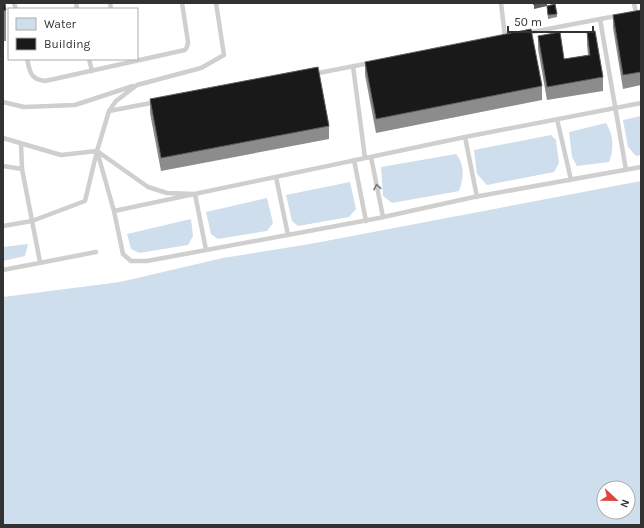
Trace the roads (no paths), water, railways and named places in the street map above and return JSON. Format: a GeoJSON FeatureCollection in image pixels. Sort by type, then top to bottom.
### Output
{"type":"FeatureCollection","features":[{"type":"Feature","properties":{"kind":"lane"},"geometry":{"type":"LineString","coordinates":[[138,58],[185,50],[188,42],[182,3]]}},
{"type":"Feature","properties":{"kind":"lane"},"geometry":{"type":"LineString","coordinates":[[3,102],[24,107],[75,105],[137,85],[201,68],[224,55],[216,3]]}},
{"type":"Feature","properties":{"kind":"lane"},"geometry":{"type":"LineString","coordinates":[[501,3],[505,37]]}},
{"type":"Feature","properties":{"kind":"lane"},"geometry":{"type":"LineString","coordinates":[[628,14],[638,12],[634,3]]}},
{"type":"Feature","properties":{"kind":"lane"},"geometry":{"type":"LineString","coordinates":[[520,34],[621,15]]}},
{"type":"Feature","properties":{"kind":"lane"},"geometry":{"type":"LineString","coordinates":[[600,19],[626,170]]}},
{"type":"Feature","properties":{"kind":"lane"},"geometry":{"type":"LineString","coordinates":[[498,39],[512,36]]}},
{"type":"Feature","properties":{"kind":"lane"},"geometry":{"type":"LineString","coordinates":[[27,60],[31,75],[37,80],[45,81],[92,71],[123,61]]}},
{"type":"Feature","properties":{"kind":"lane"},"geometry":{"type":"LineString","coordinates":[[89,60],[92,71]]}},
{"type":"Feature","properties":{"kind":"lane"},"geometry":{"type":"LineString","coordinates":[[308,75],[376,62]]}},
{"type":"Feature","properties":{"kind":"lane"},"geometry":{"type":"LineString","coordinates":[[353,66],[365,158]]}},
{"type":"Feature","properties":{"kind":"lane"},"geometry":{"type":"LineString","coordinates":[[3,226],[32,221],[85,201],[97,151],[109,111],[116,101],[137,85]]}},
{"type":"Feature","properties":{"kind":"lane"},"geometry":{"type":"LineString","coordinates":[[109,111],[163,101]]}},
{"type":"Feature","properties":{"kind":"lane"},"geometry":{"type":"LineString","coordinates":[[114,211],[465,137],[641,103]]}},
{"type":"Feature","properties":{"kind":"lane"},"geometry":{"type":"LineString","coordinates":[[558,119],[571,180]]}},
{"type":"Feature","properties":{"kind":"lane"},"geometry":{"type":"LineString","coordinates":[[465,137],[477,197]]}},
{"type":"Feature","properties":{"kind":"lane"},"geometry":{"type":"LineString","coordinates":[[3,138],[61,155],[97,151],[148,187],[166,194],[195,194]]}},
{"type":"Feature","properties":{"kind":"lane"},"geometry":{"type":"LineString","coordinates":[[21,144],[22,169],[40,262]]}},
{"type":"Feature","properties":{"kind":"lane"},"geometry":{"type":"LineString","coordinates":[[97,151],[114,211],[123,254],[130,261],[147,261],[366,221],[477,197],[641,167]]}},
{"type":"Feature","properties":{"kind":"lane"},"geometry":{"type":"LineString","coordinates":[[371,157],[383,217]]}},
{"type":"Feature","properties":{"kind":"lane"},"geometry":{"type":"LineString","coordinates":[[354,160],[366,221]]}},
{"type":"Feature","properties":{"kind":"lane"},"geometry":{"type":"LineString","coordinates":[[3,166],[22,169]]}},
{"type":"Feature","properties":{"kind":"lane"},"geometry":{"type":"LineString","coordinates":[[276,177],[288,235]]}},
{"type":"Feature","properties":{"kind":"lane"},"geometry":{"type":"LineString","coordinates":[[195,194],[206,250]]}},
{"type":"Feature","properties":{"kind":"lane"},"geometry":{"type":"LineString","coordinates":[[3,270],[96,252]]}},
{"type":"Feature","properties":{"kind":"water"},"geometry":{"type":"Polygon","coordinates":[[[641,116],[641,155],[636,156],[628,147],[623,120],[641,116]]]}},
{"type":"Feature","properties":{"kind":"water"},"geometry":{"type":"Polygon","coordinates":[[[606,123],[612,138],[612,152],[609,162],[577,166],[572,157],[569,132],[606,123]]]}},
{"type":"Feature","properties":{"kind":"water"},"geometry":{"type":"Polygon","coordinates":[[[551,135],[556,140],[559,163],[554,172],[487,185],[477,174],[474,150],[551,135]]]}},
{"type":"Feature","properties":{"kind":"water"},"geometry":{"type":"Polygon","coordinates":[[[456,154],[461,163],[463,172],[459,191],[392,203],[383,196],[381,167],[456,154]]]}},
{"type":"Feature","properties":{"kind":"water"},"geometry":{"type":"Polygon","coordinates":[[[641,181],[641,525],[3,525],[3,297],[120,282],[223,258],[310,244],[641,181]]]}},
{"type":"Feature","properties":{"kind":"water"},"geometry":{"type":"Polygon","coordinates":[[[350,182],[356,209],[349,217],[298,226],[292,221],[286,195],[350,182]]]}},
{"type":"Feature","properties":{"kind":"water"},"geometry":{"type":"Polygon","coordinates":[[[267,198],[273,223],[267,231],[218,239],[211,234],[206,212],[267,198]]]}},
{"type":"Feature","properties":{"kind":"water"},"geometry":{"type":"Polygon","coordinates":[[[191,219],[193,236],[188,245],[139,253],[131,249],[127,234],[191,219]]]}},
{"type":"Feature","properties":{"kind":"water"},"geometry":{"type":"Polygon","coordinates":[[[28,244],[25,256],[3,261],[3,247],[28,244]]]}}]}
